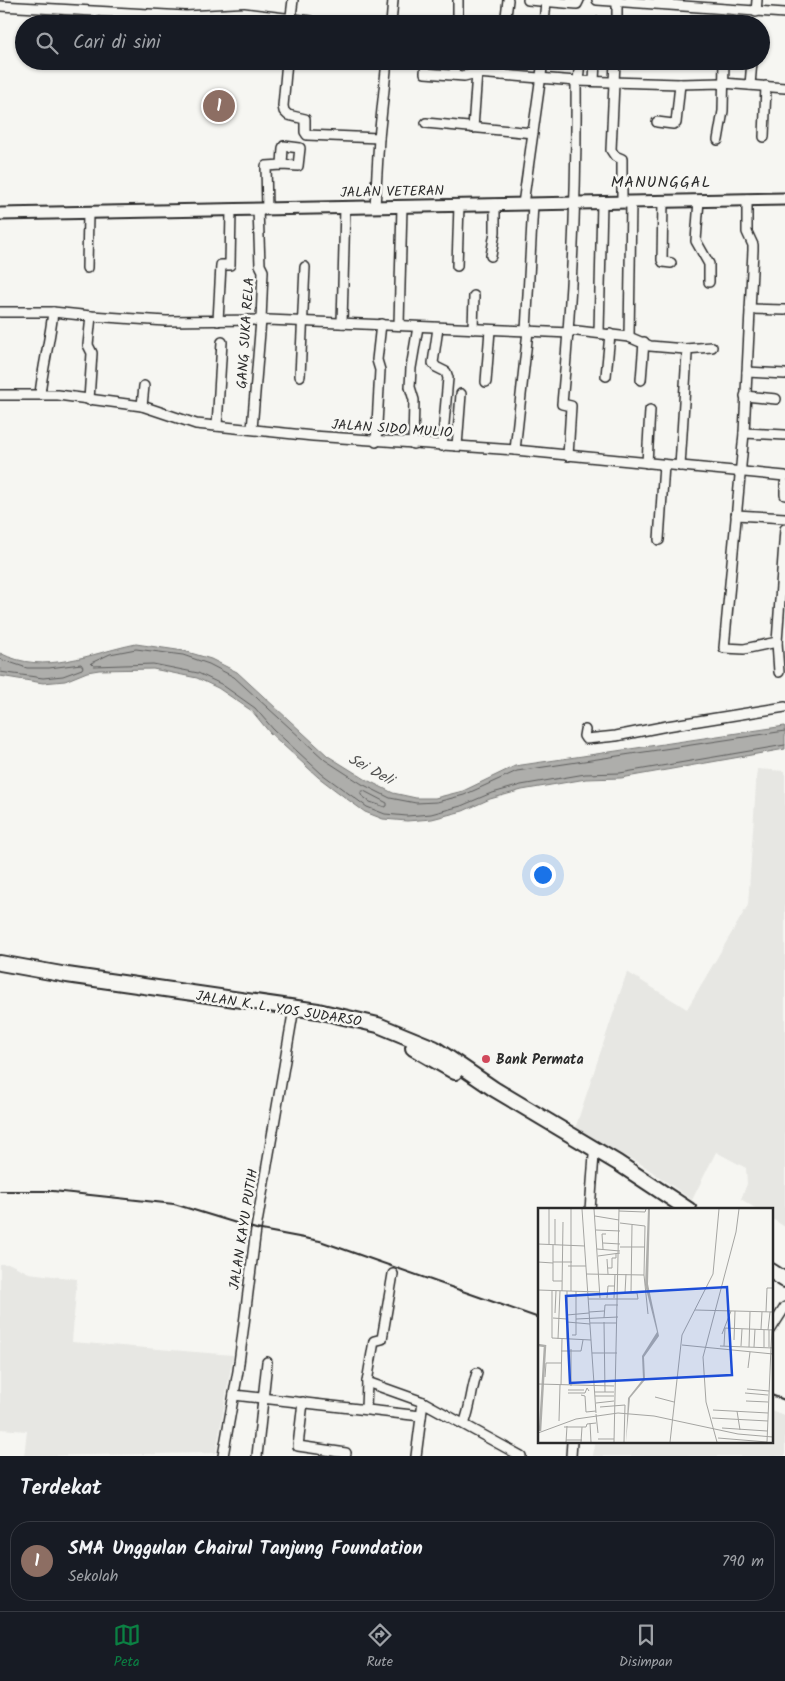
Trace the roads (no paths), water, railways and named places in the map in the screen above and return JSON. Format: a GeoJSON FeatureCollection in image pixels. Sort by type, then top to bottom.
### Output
{"type":"FeatureCollection","features":[{"type":"Feature","properties":{"kind":"highway","name":"JALAN K. L. YOS SUDARSO"},"geometry":{"type":"LineString","coordinates":[[0,963],[294,1012],[360,1028],[400,1041],[428,1056],[490,1095],[596,1153],[686,1208]]}},
{"type":"Feature","properties":{"kind":"highway","name":"JALAN K. L. YOS SUDARSO"},"geometry":{"type":"LineString","coordinates":[[0,971],[258,1012],[294,1012]]}},
{"type":"Feature","properties":{"kind":"highway","name":"JALAN K. L. YOS SUDARSO"},"geometry":{"type":"LineString","coordinates":[[596,1153],[676,1208]]}},
{"type":"Feature","properties":{"kind":"highway"},"geometry":{"type":"LineString","coordinates":[[772,1264],[785,1272]]}},
{"type":"Feature","properties":{"kind":"highway"},"geometry":{"type":"LineString","coordinates":[[772,1272],[785,1280]]}},
{"type":"Feature","properties":{"kind":"main road","name":"JALAN VETERAN"},"geometry":{"type":"LineString","coordinates":[[0,214],[785,199]]}},
{"type":"Feature","properties":{"kind":"street"},"geometry":{"type":"LineString","coordinates":[[291,15],[293,0]]}},
{"type":"Feature","properties":{"kind":"street"},"geometry":{"type":"LineString","coordinates":[[392,15],[393,0]]}},
{"type":"Feature","properties":{"kind":"street"},"geometry":{"type":"LineString","coordinates":[[458,0],[458,15]]}},
{"type":"Feature","properties":{"kind":"street"},"geometry":{"type":"LineString","coordinates":[[506,15],[508,0]]}},
{"type":"Feature","properties":{"kind":"street"},"geometry":{"type":"LineString","coordinates":[[528,0],[578,4],[579,0]]}},
{"type":"Feature","properties":{"kind":"street"},"geometry":{"type":"LineString","coordinates":[[597,0],[670,3],[756,12],[785,13]]}},
{"type":"Feature","properties":{"kind":"street"},"geometry":{"type":"LineString","coordinates":[[756,12],[757,0]]}},
{"type":"Feature","properties":{"kind":"street"},"geometry":{"type":"LineString","coordinates":[[545,15],[546,1]]}},
{"type":"Feature","properties":{"kind":"street"},"geometry":{"type":"LineString","coordinates":[[617,1],[617,15]]}},
{"type":"Feature","properties":{"kind":"street"},"geometry":{"type":"LineString","coordinates":[[0,6],[63,5],[175,15]]}},
{"type":"Feature","properties":{"kind":"street"},"geometry":{"type":"LineString","coordinates":[[205,15],[244,13],[256,15]]}},
{"type":"Feature","properties":{"kind":"street"},"geometry":{"type":"LineString","coordinates":[[286,70],[283,109],[288,115],[305,119],[305,132],[307,135],[379,138]]}},
{"type":"Feature","properties":{"kind":"street"},"geometry":{"type":"LineString","coordinates":[[375,207],[379,138],[386,70]]}},
{"type":"Feature","properties":{"kind":"street"},"geometry":{"type":"LineString","coordinates":[[425,70],[425,73],[464,76],[480,74],[577,81],[680,84],[723,83],[785,88]]}},
{"type":"Feature","properties":{"kind":"street"},"geometry":{"type":"LineString","coordinates":[[454,70],[454,75]]}},
{"type":"Feature","properties":{"kind":"street"},"geometry":{"type":"LineString","coordinates":[[473,128],[481,70]]}},
{"type":"Feature","properties":{"kind":"street"},"geometry":{"type":"LineString","coordinates":[[502,70],[502,75]]}},
{"type":"Feature","properties":{"kind":"street"},"geometry":{"type":"LineString","coordinates":[[515,450],[527,331],[528,204],[533,133],[542,70]]}},
{"type":"Feature","properties":{"kind":"street"},"geometry":{"type":"LineString","coordinates":[[568,456],[571,406],[562,404],[569,331],[579,70]]}},
{"type":"Feature","properties":{"kind":"street"},"geometry":{"type":"LineString","coordinates":[[594,81],[595,70]]}},
{"type":"Feature","properties":{"kind":"street"},"geometry":{"type":"LineString","coordinates":[[616,70],[611,150],[615,156],[622,159],[626,202],[629,337]]}},
{"type":"Feature","properties":{"kind":"street"},"geometry":{"type":"LineString","coordinates":[[718,140],[723,111],[724,70]]}},
{"type":"Feature","properties":{"kind":"street"},"geometry":{"type":"LineString","coordinates":[[750,85],[751,70]]}},
{"type":"Feature","properties":{"kind":"street"},"geometry":{"type":"LineString","coordinates":[[657,122],[676,123],[680,84]]}},
{"type":"Feature","properties":{"kind":"street"},"geometry":{"type":"LineString","coordinates":[[764,137],[766,86]]}},
{"type":"Feature","properties":{"kind":"street"},"geometry":{"type":"LineString","coordinates":[[426,123],[533,133]]}},
{"type":"Feature","properties":{"kind":"street","name":"GANG SUKA RELA"},"geometry":{"type":"LineString","coordinates":[[252,429],[261,320],[263,271],[260,265],[266,166],[282,165]]}},
{"type":"Feature","properties":{"kind":"street"},"geometry":{"type":"LineString","coordinates":[[747,199],[747,232],[753,245],[744,432],[724,648],[744,649],[777,642]]}},
{"type":"Feature","properties":{"kind":"street"},"geometry":{"type":"LineString","coordinates":[[698,200],[696,241],[709,264],[709,282]]}},
{"type":"Feature","properties":{"kind":"street"},"geometry":{"type":"LineString","coordinates":[[663,201],[662,260],[663,262],[672,263]]}},
{"type":"Feature","properties":{"kind":"street"},"geometry":{"type":"LineString","coordinates":[[598,332],[602,202]]}},
{"type":"Feature","properties":{"kind":"street"},"geometry":{"type":"LineString","coordinates":[[491,256],[495,232],[495,204]]}},
{"type":"Feature","properties":{"kind":"street"},"geometry":{"type":"LineString","coordinates":[[457,266],[459,205]]}},
{"type":"Feature","properties":{"kind":"street"},"geometry":{"type":"LineString","coordinates":[[399,325],[399,264],[402,206]]}},
{"type":"Feature","properties":{"kind":"street"},"geometry":{"type":"LineString","coordinates":[[342,323],[345,207]]}},
{"type":"Feature","properties":{"kind":"street"},"geometry":{"type":"LineString","coordinates":[[218,321],[221,265],[230,265],[231,210]]}},
{"type":"Feature","properties":{"kind":"street"},"geometry":{"type":"LineString","coordinates":[[87,268],[88,213]]}},
{"type":"Feature","properties":{"kind":"street"},"geometry":{"type":"LineString","coordinates":[[300,376],[305,268]]}},
{"type":"Feature","properties":{"kind":"street"},"geometry":{"type":"LineString","coordinates":[[473,329],[474,296]]}},
{"type":"Feature","properties":{"kind":"street"},"geometry":{"type":"LineString","coordinates":[[750,309],[785,310]]}},
{"type":"Feature","properties":{"kind":"street"},"geometry":{"type":"LineString","coordinates":[[0,312],[53,312],[166,320],[261,320],[490,330],[598,332],[629,337],[650,346],[684,349],[712,347]]}},
{"type":"Feature","properties":{"kind":"street"},"geometry":{"type":"LineString","coordinates":[[40,394],[43,365],[50,340],[53,312]]}},
{"type":"Feature","properties":{"kind":"street"},"geometry":{"type":"LineString","coordinates":[[89,400],[92,353],[88,345],[91,316]]}},
{"type":"Feature","properties":{"kind":"street"},"geometry":{"type":"LineString","coordinates":[[376,442],[380,370],[377,360],[381,324]]}},
{"type":"Feature","properties":{"kind":"street"},"geometry":{"type":"LineString","coordinates":[[413,444],[414,400],[410,387],[411,368],[418,327]]}},
{"type":"Feature","properties":{"kind":"street"},"geometry":{"type":"LineString","coordinates":[[438,328],[434,363],[436,367],[446,372],[448,378],[442,446]]}},
{"type":"Feature","properties":{"kind":"street"},"geometry":{"type":"LineString","coordinates":[[486,382],[490,330]]}},
{"type":"Feature","properties":{"kind":"street"},"geometry":{"type":"LineString","coordinates":[[606,376],[610,334]]}},
{"type":"Feature","properties":{"kind":"street"},"geometry":{"type":"LineString","coordinates":[[217,426],[222,342]]}},
{"type":"Feature","properties":{"kind":"street"},"geometry":{"type":"LineString","coordinates":[[641,380],[644,342]]}},
{"type":"Feature","properties":{"kind":"street"},"geometry":{"type":"LineString","coordinates":[[680,466],[687,354],[684,349]]}},
{"type":"Feature","properties":{"kind":"street"},"geometry":{"type":"LineString","coordinates":[[747,372],[785,374]]}},
{"type":"Feature","properties":{"kind":"street"},"geometry":{"type":"LineString","coordinates":[[142,406],[144,386]]}},
{"type":"Feature","properties":{"kind":"street","name":"JALAN SIDO MULIO"},"geometry":{"type":"LineString","coordinates":[[0,395],[40,394],[142,406],[196,424],[376,442],[515,450],[785,476]]}},
{"type":"Feature","properties":{"kind":"street"},"geometry":{"type":"LineString","coordinates":[[457,446],[461,394]]}},
{"type":"Feature","properties":{"kind":"street"},"geometry":{"type":"LineString","coordinates":[[745,396],[776,399]]}},
{"type":"Feature","properties":{"kind":"street"},"geometry":{"type":"LineString","coordinates":[[647,463],[650,410]]}},
{"type":"Feature","properties":{"kind":"street"},"geometry":{"type":"LineString","coordinates":[[744,432],[785,435]]}},
{"type":"Feature","properties":{"kind":"street"},"geometry":{"type":"LineString","coordinates":[[659,540],[664,464]]}},
{"type":"Feature","properties":{"kind":"street"},"geometry":{"type":"LineString","coordinates":[[785,484],[785,495]]}},
{"type":"Feature","properties":{"kind":"street"},"geometry":{"type":"LineString","coordinates":[[736,514],[785,518]]}},
{"type":"Feature","properties":{"kind":"street"},"geometry":{"type":"LineString","coordinates":[[779,672],[777,642],[785,535]]}},
{"type":"Feature","properties":{"kind":"street"},"geometry":{"type":"LineString","coordinates":[[585,730],[584,736],[586,738],[616,736],[785,707]]}},
{"type":"Feature","properties":{"kind":"street","name":"JALAN KAYU PUTIH"},"geometry":{"type":"LineString","coordinates":[[223,1456],[234,1395],[256,1229],[294,1012]]}},
{"type":"Feature","properties":{"kind":"street"},"geometry":{"type":"LineString","coordinates":[[590,1208],[596,1153]]}},
{"type":"Feature","properties":{"kind":"street"},"geometry":{"type":"LineString","coordinates":[[366,1409],[367,1382],[374,1341],[382,1340],[393,1274]]}},
{"type":"Feature","properties":{"kind":"street"},"geometry":{"type":"LineString","coordinates":[[772,1328],[785,1306]]}},
{"type":"Feature","properties":{"kind":"street"},"geometry":{"type":"LineString","coordinates":[[257,1456],[267,1362]]}},
{"type":"Feature","properties":{"kind":"street"},"geometry":{"type":"LineString","coordinates":[[464,1424],[470,1408],[477,1373]]}},
{"type":"Feature","properties":{"kind":"street"},"geometry":{"type":"LineString","coordinates":[[367,1382],[423,1402],[503,1448],[521,1456]]}},
{"type":"Feature","properties":{"kind":"street"},"geometry":{"type":"LineString","coordinates":[[234,1395],[421,1416]]}},
{"type":"Feature","properties":{"kind":"street"},"geometry":{"type":"LineString","coordinates":[[303,1402],[299,1447],[346,1453]]}},
{"type":"Feature","properties":{"kind":"street"},"geometry":{"type":"LineString","coordinates":[[416,1456],[423,1402]]}},
{"type":"Feature","properties":{"kind":"water"},"geometry":{"type":"Polygon","coordinates":[[[136,644],[184,651],[211,659],[237,672],[328,756],[365,779],[393,793],[416,798],[435,798],[463,791],[515,766],[785,726],[785,749],[621,778],[586,779],[522,790],[490,799],[463,811],[432,819],[407,821],[383,819],[365,812],[318,777],[270,733],[252,711],[218,688],[197,678],[153,669],[99,670],[87,672],[65,681],[43,683],[0,676],[0,653],[17,660],[51,663],[85,657],[136,644]]]}},
{"type":"Feature","properties":{"kind":"railway"},"geometry":{"type":"LineString","coordinates":[[0,1191],[53,1191],[174,1204],[256,1229],[320,1241],[538,1318]]}},
{"type":"Feature","properties":{"kind":"railway"},"geometry":{"type":"LineString","coordinates":[[772,1395],[785,1400]]}},
{"type":"Feature","properties":{"kind":"place","name":"SMA Unggulan Chairul Tanjung Foundation"},"geometry":{"type":"Point","coordinates":[219,106]}},
{"type":"Feature","properties":{"kind":"place","name":"Bank Permata"},"geometry":{"type":"Point","coordinates":[486,1059]}},
{"type":"Feature","properties":{"kind":"district","name":"MANUNGGAL"},"geometry":{"type":"Point","coordinates":[661,181]}},
{"type":"Feature","properties":{"kind":"water label","name":"Sei Deli"},"geometry":{"type":"Point","coordinates":[371,769]}}]}
